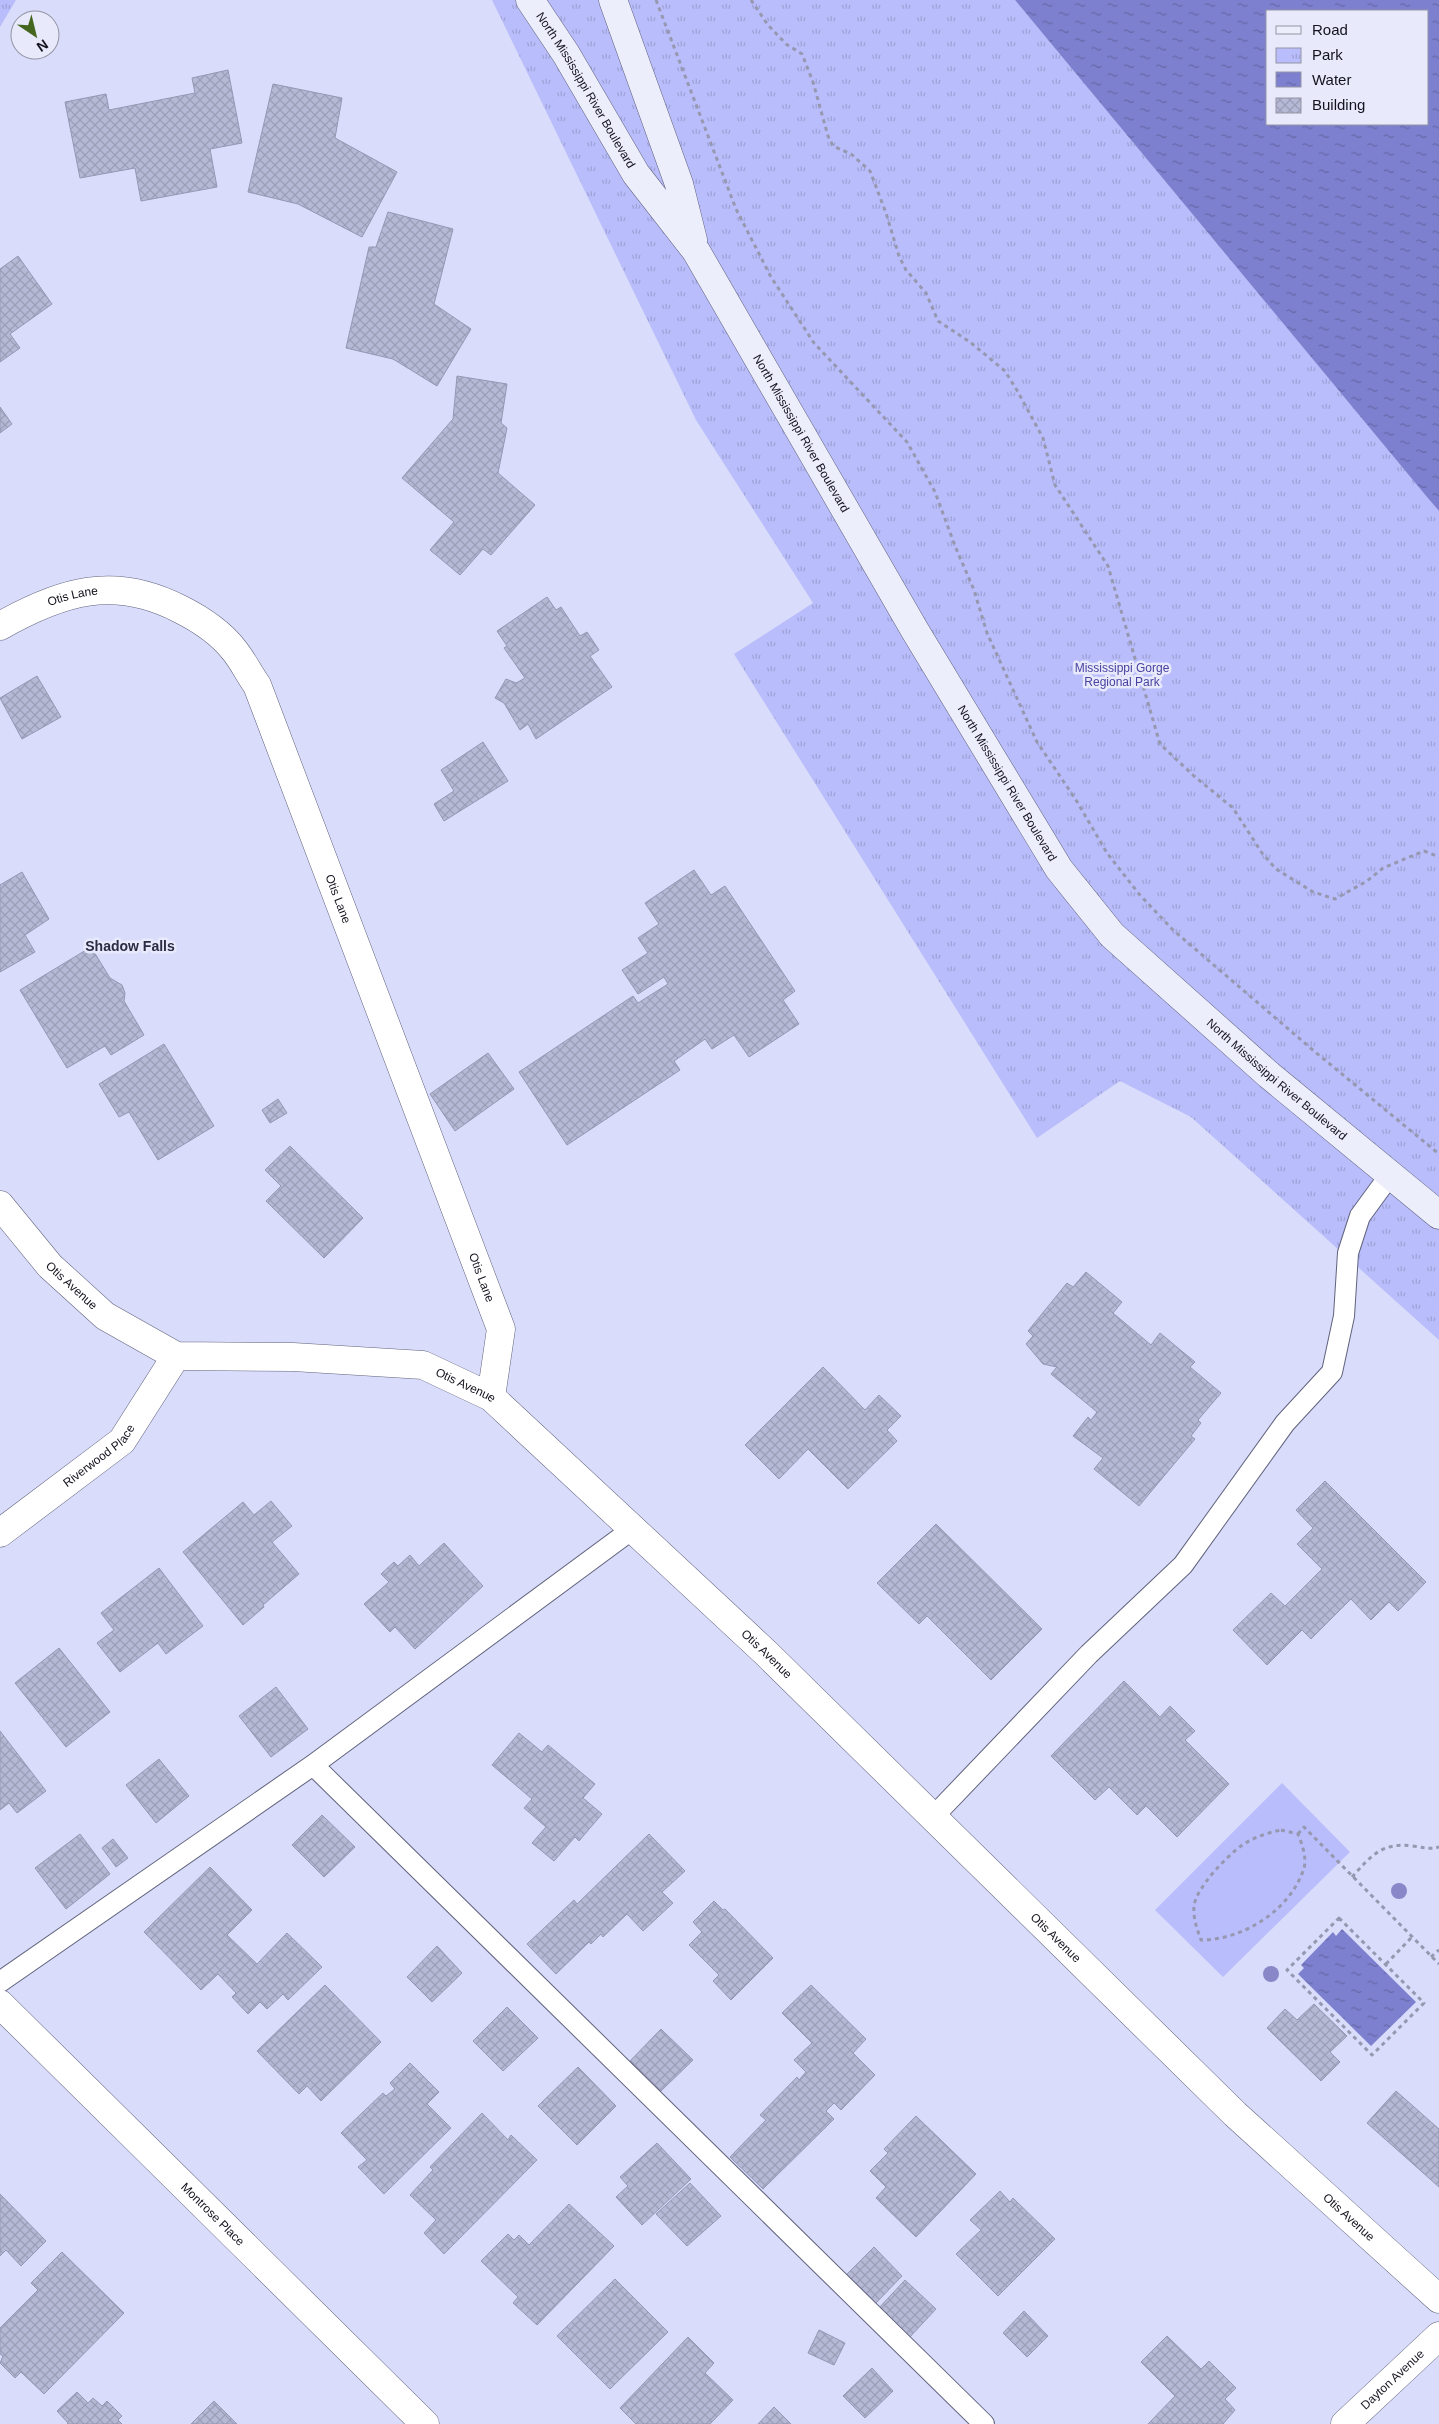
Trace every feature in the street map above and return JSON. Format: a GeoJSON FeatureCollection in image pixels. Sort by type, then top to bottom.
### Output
{"type":"FeatureCollection","features":[{"type":"Feature","properties":{"kind":"street","name":"North Mississippi River Boulevard"},"geometry":{"type":"LineString","coordinates":[[530,0],[566,54],[636,174],[696,251],[914,629],[1059,869],[1112,935],[1269,1075],[1439,1216]]}},
{"type":"Feature","properties":{"kind":"street","name":"North Mississippi River Boulevard"},"geometry":{"type":"LineString","coordinates":[[613,0],[679,184],[696,251]]}},
{"type":"Feature","properties":{"kind":"street","name":"Otis Lane"},"geometry":{"type":"LineString","coordinates":[[0,626],[28,610],[61,597],[97,589],[129,590],[163,600],[202,620],[234,650],[257,685],[501,1329],[491,1397]]}},
{"type":"Feature","properties":{"kind":"street","name":"Otis Avenue"},"geometry":{"type":"LineString","coordinates":[[0,1205],[50,1266],[105,1316],[176,1356],[293,1357],[423,1365],[491,1397],[634,1528],[766,1653],[1235,2114],[1439,2299]]}},
{"type":"Feature","properties":{"kind":"street","name":"Riverwood Place"},"geometry":{"type":"LineString","coordinates":[[0,1533],[122,1441],[176,1356]]}},
{"type":"Feature","properties":{"kind":"street","name":"Montrose Place"},"geometry":{"type":"LineString","coordinates":[[0,2004],[425,2424]]}},
{"type":"Feature","properties":{"kind":"street","name":"Dayton Avenue"},"geometry":{"type":"LineString","coordinates":[[1345,2424],[1439,2336]]}},
{"type":"Feature","properties":{"kind":"lane"},"geometry":{"type":"LineString","coordinates":[[933,1817],[1089,1654],[1183,1564],[1285,1424],[1332,1372],[1344,1316],[1348,1253],[1360,1216],[1390,1175]]}},
{"type":"Feature","properties":{"kind":"lane"},"geometry":{"type":"LineString","coordinates":[[0,1982],[313,1766],[634,1528]]}},
{"type":"Feature","properties":{"kind":"lane"},"geometry":{"type":"LineString","coordinates":[[313,1766],[984,2424]]}},
{"type":"Feature","properties":{"kind":"path"},"geometry":{"type":"LineString","coordinates":[[656,0],[736,209],[771,277],[814,343],[907,442],[936,492],[955,546],[974,590],[987,633],[1037,742],[1076,800],[1107,853],[1139,894],[1173,930],[1314,1051],[1439,1154]]}},
{"type":"Feature","properties":{"kind":"path"},"geometry":{"type":"LineString","coordinates":[[751,0],[780,38],[802,54],[813,82],[828,136],[833,146],[851,154],[870,171],[886,212],[899,256],[906,270],[926,293],[938,321],[970,342],[1005,371],[1018,392],[1043,438],[1055,485],[1108,566],[1160,744],[1194,776],[1233,808],[1262,853],[1276,869],[1313,892],[1335,899],[1368,881],[1383,868],[1424,851],[1439,857]]}},
{"type":"Feature","properties":{"kind":"path"},"geometry":{"type":"LineString","coordinates":[[1298,1834],[1304,1828],[1439,1964]]}},
{"type":"Feature","properties":{"kind":"path"},"geometry":{"type":"LineString","coordinates":[[1281,1830],[1298,1834],[1304,1850],[1304,1868],[1291,1891],[1273,1912],[1237,1935],[1219,1940],[1201,1940],[1195,1923],[1194,1905],[1204,1884],[1219,1866],[1240,1846],[1262,1834],[1281,1830]]}},
{"type":"Feature","properties":{"kind":"path"},"geometry":{"type":"LineString","coordinates":[[1352,1877],[1382,1848],[1401,1844],[1430,1850],[1439,1847]]}},
{"type":"Feature","properties":{"kind":"path"},"geometry":{"type":"LineString","coordinates":[[1339,1918],[1386,1964],[1424,2003],[1372,2055],[1287,1970],[1339,1918]]}},
{"type":"Feature","properties":{"kind":"path"},"geometry":{"type":"LineString","coordinates":[[1386,1964],[1412,1936]]}},
{"type":"Feature","properties":{"kind":"path"},"geometry":{"type":"LineString","coordinates":[[1431,1957],[1439,1950]]}},
{"type":"Feature","properties":{"kind":"green space"},"geometry":{"type":"Polygon","coordinates":[[[0,0],[16,0],[10,10],[0,27],[0,0]]]}},
{"type":"Feature","properties":{"kind":"green space","name":"Mississippi Gorge Regional Park"},"geometry":{"type":"Polygon","coordinates":[[[492,0],[1015,0],[1439,511],[1439,1340],[1191,1117],[1120,1081],[1037,1138],[734,654],[813,603],[696,420],[492,0]]]}},
{"type":"Feature","properties":{"kind":"green space"},"geometry":{"type":"Polygon","coordinates":[[[1282,1783],[1350,1852],[1223,1977],[1155,1910],[1282,1783]]]}},
{"type":"Feature","properties":{"kind":"water"},"geometry":{"type":"Polygon","coordinates":[[[1015,0],[1439,0],[1439,511],[1015,0]]]}},
{"type":"Feature","properties":{"kind":"water"},"geometry":{"type":"Polygon","coordinates":[[[1342,1929],[1416,2002],[1371,2046],[1298,1974],[1304,1968],[1301,1965],[1333,1932],[1336,1936],[1342,1929]]]}},
{"type":"Feature","properties":{"kind":"building"},"geometry":{"type":"Polygon","coordinates":[[[228,70],[242,143],[210,149],[217,187],[141,201],[135,168],[80,178],[65,102],[106,94],[109,110],[195,93],[192,78],[228,70]]]}},
{"type":"Feature","properties":{"kind":"building"},"geometry":{"type":"Polygon","coordinates":[[[273,84],[342,98],[335,138],[397,172],[362,237],[298,204],[248,192],[273,84]]]}},
{"type":"Feature","properties":{"kind":"building"},"geometry":{"type":"Polygon","coordinates":[[[388,212],[453,229],[434,304],[471,329],[437,386],[393,359],[346,348],[369,247],[376,247],[388,212]]]}},
{"type":"Feature","properties":{"kind":"building"},"geometry":{"type":"Polygon","coordinates":[[[18,256],[52,304],[10,334],[20,348],[0,362],[0,269],[18,256]]]}},
{"type":"Feature","properties":{"kind":"building"},"geometry":{"type":"Polygon","coordinates":[[[457,376],[507,384],[501,423],[507,428],[498,473],[535,505],[491,555],[483,549],[460,575],[430,550],[454,522],[402,478],[453,419],[457,376]]]}},
{"type":"Feature","properties":{"kind":"building"},"geometry":{"type":"Polygon","coordinates":[[[0,407],[12,424],[0,433],[0,407]]]}},
{"type":"Feature","properties":{"kind":"building"},"geometry":{"type":"Polygon","coordinates":[[[547,597],[556,610],[561,607],[580,636],[587,632],[599,650],[590,656],[612,687],[536,739],[528,724],[520,730],[504,703],[495,698],[506,679],[516,683],[525,678],[504,648],[507,646],[497,631],[547,597]]]}},
{"type":"Feature","properties":{"kind":"building"},"geometry":{"type":"Polygon","coordinates":[[[37,676],[61,717],[22,739],[0,698],[37,676]]]}},
{"type":"Feature","properties":{"kind":"building"},"geometry":{"type":"Polygon","coordinates":[[[483,742],[508,781],[444,821],[434,804],[454,791],[441,770],[483,742]]]}},
{"type":"Feature","properties":{"kind":"building"},"geometry":{"type":"Polygon","coordinates":[[[694,870],[711,895],[725,886],[795,991],[783,1000],[799,1024],[749,1057],[734,1035],[712,1049],[705,1039],[674,1061],[680,1070],[567,1145],[519,1072],[633,996],[638,1003],[668,984],[664,977],[638,994],[622,970],[648,953],[638,938],[659,924],[645,903],[694,870]]]}},
{"type":"Feature","properties":{"kind":"building"},"geometry":{"type":"Polygon","coordinates":[[[22,872],[49,919],[25,935],[35,952],[0,972],[0,885],[22,872]]]}},
{"type":"Feature","properties":{"kind":"building"},"geometry":{"type":"Polygon","coordinates":[[[91,947],[110,978],[122,985],[125,993],[124,1001],[144,1035],[111,1055],[105,1046],[67,1068],[20,990],[91,947]]]}},
{"type":"Feature","properties":{"kind":"building"},"geometry":{"type":"Polygon","coordinates":[[[164,1044],[214,1126],[158,1160],[129,1112],[119,1117],[99,1084],[164,1044]]]}},
{"type":"Feature","properties":{"kind":"building"},"geometry":{"type":"Polygon","coordinates":[[[488,1053],[514,1089],[455,1131],[430,1094],[488,1053]]]}},
{"type":"Feature","properties":{"kind":"building"},"geometry":{"type":"Polygon","coordinates":[[[278,1099],[287,1113],[270,1123],[262,1110],[278,1099]]]}},
{"type":"Feature","properties":{"kind":"building"},"geometry":{"type":"Polygon","coordinates":[[[290,1146],[363,1218],[324,1258],[266,1201],[281,1186],[265,1170],[290,1146]]]}},
{"type":"Feature","properties":{"kind":"building"},"geometry":{"type":"Polygon","coordinates":[[[1086,1272],[1122,1302],[1113,1313],[1151,1345],[1160,1333],[1195,1362],[1190,1367],[1221,1393],[1198,1420],[1201,1423],[1191,1436],[1195,1439],[1139,1506],[1094,1469],[1103,1458],[1073,1436],[1088,1417],[1091,1420],[1097,1412],[1051,1374],[1057,1367],[1043,1364],[1026,1344],[1033,1336],[1028,1331],[1067,1283],[1073,1287],[1086,1272]]]}},
{"type":"Feature","properties":{"kind":"building"},"geometry":{"type":"Polygon","coordinates":[[[823,1367],[865,1410],[879,1395],[901,1416],[887,1430],[897,1441],[848,1489],[808,1449],[779,1479],[745,1445],[823,1367]]]}},
{"type":"Feature","properties":{"kind":"building"},"geometry":{"type":"Polygon","coordinates":[[[1325,1481],[1426,1582],[1398,1611],[1389,1602],[1371,1620],[1351,1599],[1311,1639],[1302,1630],[1267,1665],[1233,1630],[1271,1593],[1285,1606],[1322,1569],[1297,1544],[1313,1528],[1296,1510],[1325,1481]]]}},
{"type":"Feature","properties":{"kind":"building"},"geometry":{"type":"Polygon","coordinates":[[[271,1501],[292,1526],[272,1542],[299,1574],[243,1625],[183,1552],[243,1502],[254,1515],[271,1501]]]}},
{"type":"Feature","properties":{"kind":"building"},"geometry":{"type":"Polygon","coordinates":[[[936,1524],[1042,1629],[991,1680],[927,1616],[919,1624],[877,1583],[936,1524]]]}},
{"type":"Feature","properties":{"kind":"building"},"geometry":{"type":"Polygon","coordinates":[[[444,1543],[483,1586],[415,1649],[395,1627],[390,1632],[364,1604],[389,1582],[381,1574],[394,1562],[398,1566],[410,1555],[419,1566],[444,1543]]]}},
{"type":"Feature","properties":{"kind":"building"},"geometry":{"type":"Polygon","coordinates":[[[159,1568],[203,1626],[166,1654],[158,1643],[120,1672],[97,1643],[114,1630],[101,1613],[159,1568]]]}},
{"type":"Feature","properties":{"kind":"building"},"geometry":{"type":"Polygon","coordinates":[[[59,1648],[110,1712],[66,1747],[15,1683],[59,1648]]]}},
{"type":"Feature","properties":{"kind":"building"},"geometry":{"type":"Polygon","coordinates":[[[1124,1681],[1160,1717],[1170,1706],[1195,1731],[1185,1740],[1229,1784],[1177,1837],[1146,1806],[1137,1815],[1109,1787],[1095,1800],[1051,1756],[1124,1681]]]}},
{"type":"Feature","properties":{"kind":"building"},"geometry":{"type":"Polygon","coordinates":[[[276,1687],[308,1729],[271,1757],[239,1716],[276,1687]]]}},
{"type":"Feature","properties":{"kind":"building"},"geometry":{"type":"Polygon","coordinates":[[[0,1731],[46,1791],[17,1813],[9,1803],[0,1810],[0,1731]]]}},
{"type":"Feature","properties":{"kind":"building"},"geometry":{"type":"Polygon","coordinates":[[[519,1733],[542,1752],[548,1745],[595,1784],[583,1798],[602,1814],[579,1841],[575,1837],[554,1861],[532,1843],[546,1827],[524,1808],[532,1799],[492,1765],[519,1733]]]}},
{"type":"Feature","properties":{"kind":"building"},"geometry":{"type":"Polygon","coordinates":[[[159,1759],[189,1796],[156,1823],[126,1785],[159,1759]]]}},
{"type":"Feature","properties":{"kind":"building"},"geometry":{"type":"Polygon","coordinates":[[[322,1815],[355,1847],[324,1877],[292,1845],[322,1815]]]}},
{"type":"Feature","properties":{"kind":"building"},"geometry":{"type":"Polygon","coordinates":[[[80,1834],[110,1874],[66,1909],[35,1868],[80,1834]]]}},
{"type":"Feature","properties":{"kind":"building"},"geometry":{"type":"Polygon","coordinates":[[[649,1834],[685,1871],[662,1892],[673,1903],[643,1931],[627,1914],[603,1937],[601,1934],[591,1944],[589,1942],[556,1974],[527,1944],[574,1900],[577,1904],[649,1834]]]}},
{"type":"Feature","properties":{"kind":"building"},"geometry":{"type":"Polygon","coordinates":[[[113,1839],[128,1858],[116,1867],[102,1848],[113,1839]]]}},
{"type":"Feature","properties":{"kind":"building"},"geometry":{"type":"Polygon","coordinates":[[[210,1867],[252,1910],[227,1935],[257,1964],[287,1933],[322,1967],[288,2000],[283,1994],[267,2009],[260,2002],[248,2014],[232,1997],[236,1993],[218,1974],[201,1990],[144,1932],[210,1867]]]}},
{"type":"Feature","properties":{"kind":"building"},"geometry":{"type":"Polygon","coordinates":[[[714,1901],[723,1910],[725,1909],[773,1958],[731,2000],[713,1981],[719,1975],[689,1945],[702,1932],[693,1922],[714,1901]]]}},
{"type":"Feature","properties":{"kind":"building"},"geometry":{"type":"Polygon","coordinates":[[[437,1946],[462,1973],[432,2002],[407,1977],[437,1946]]]}},
{"type":"Feature","properties":{"kind":"building"},"geometry":{"type":"Polygon","coordinates":[[[325,1985],[381,2042],[321,2101],[307,2086],[299,2094],[257,2051],[325,1985]]]}},
{"type":"Feature","properties":{"kind":"building"},"geometry":{"type":"Polygon","coordinates":[[[811,1985],[866,2039],[853,2053],[875,2075],[841,2110],[834,2103],[826,2111],[834,2119],[763,2189],[730,2157],[766,2120],[760,2115],[797,2077],[799,2080],[806,2072],[794,2060],[812,2043],[782,2013],[811,1985]]]}},
{"type":"Feature","properties":{"kind":"building"},"geometry":{"type":"Polygon","coordinates":[[[1314,2004],[1347,2036],[1330,2052],[1340,2062],[1321,2081],[1267,2028],[1285,2009],[1297,2020],[1314,2004]]]}},
{"type":"Feature","properties":{"kind":"building"},"geometry":{"type":"Polygon","coordinates":[[[507,2007],[538,2038],[503,2071],[473,2041],[507,2007]]]}},
{"type":"Feature","properties":{"kind":"building"},"geometry":{"type":"Polygon","coordinates":[[[661,2029],[693,2060],[661,2091],[630,2061],[661,2029]]]}},
{"type":"Feature","properties":{"kind":"building"},"geometry":{"type":"Polygon","coordinates":[[[410,2063],[439,2092],[427,2104],[451,2128],[384,2194],[358,2167],[367,2160],[341,2133],[383,2093],[386,2096],[395,2089],[390,2083],[410,2063]]]}},
{"type":"Feature","properties":{"kind":"building"},"geometry":{"type":"Polygon","coordinates":[[[578,2067],[616,2106],[577,2145],[538,2106],[578,2067]]]}},
{"type":"Feature","properties":{"kind":"building"},"geometry":{"type":"Polygon","coordinates":[[[1396,2091],[1439,2129],[1439,2187],[1367,2123],[1396,2091]]]}},
{"type":"Feature","properties":{"kind":"building"},"geometry":{"type":"Polygon","coordinates":[[[482,2113],[508,2140],[511,2135],[537,2160],[444,2254],[424,2233],[436,2220],[410,2195],[433,2170],[430,2167],[482,2113]]]}},
{"type":"Feature","properties":{"kind":"building"},"geometry":{"type":"Polygon","coordinates":[[[916,2116],[976,2174],[916,2237],[876,2198],[886,2187],[870,2171],[888,2153],[884,2149],[916,2116]]]}},
{"type":"Feature","properties":{"kind":"building"},"geometry":{"type":"Polygon","coordinates":[[[657,2143],[691,2179],[642,2225],[616,2197],[628,2186],[620,2177],[657,2143]]]}},
{"type":"Feature","properties":{"kind":"building"},"geometry":{"type":"Polygon","coordinates":[[[690,2183],[721,2216],[687,2246],[656,2214],[690,2183]]]}},
{"type":"Feature","properties":{"kind":"building"},"geometry":{"type":"Polygon","coordinates":[[[1000,2191],[1010,2202],[1013,2198],[1055,2239],[998,2296],[956,2254],[981,2230],[970,2220],[1000,2191]]]}},
{"type":"Feature","properties":{"kind":"building"},"geometry":{"type":"Polygon","coordinates":[[[0,2194],[46,2241],[21,2266],[6,2250],[0,2256],[0,2194]]]}},
{"type":"Feature","properties":{"kind":"building"},"geometry":{"type":"Polygon","coordinates":[[[569,2204],[614,2246],[537,2325],[513,2303],[518,2297],[481,2261],[508,2234],[514,2240],[519,2235],[529,2245],[569,2204]]]}},
{"type":"Feature","properties":{"kind":"building"},"geometry":{"type":"Polygon","coordinates":[[[874,2247],[902,2276],[875,2304],[846,2275],[874,2247]]]}},
{"type":"Feature","properties":{"kind":"building"},"geometry":{"type":"Polygon","coordinates":[[[62,2252],[124,2313],[44,2394],[21,2372],[15,2378],[0,2363],[3,2356],[0,2354],[0,2328],[38,2290],[31,2283],[62,2252]]]}},
{"type":"Feature","properties":{"kind":"building"},"geometry":{"type":"Polygon","coordinates":[[[615,2279],[668,2332],[610,2389],[557,2336],[615,2279]]]}},
{"type":"Feature","properties":{"kind":"building"},"geometry":{"type":"Polygon","coordinates":[[[905,2280],[936,2309],[908,2339],[877,2310],[905,2280]]]}},
{"type":"Feature","properties":{"kind":"building"},"geometry":{"type":"Polygon","coordinates":[[[1024,2311],[1048,2336],[1027,2357],[1003,2333],[1024,2311]]]}},
{"type":"Feature","properties":{"kind":"building"},"geometry":{"type":"Polygon","coordinates":[[[819,2330],[845,2343],[834,2365],[808,2353],[819,2330]]]}},
{"type":"Feature","properties":{"kind":"building"},"geometry":{"type":"Polygon","coordinates":[[[1167,2336],[1201,2369],[1209,2361],[1236,2388],[1225,2399],[1235,2410],[1223,2424],[1148,2424],[1175,2396],[1141,2362],[1167,2336]]]}},
{"type":"Feature","properties":{"kind":"building"},"geometry":{"type":"Polygon","coordinates":[[[688,2337],[714,2363],[705,2373],[733,2400],[710,2424],[636,2424],[620,2408],[688,2337]]]}},
{"type":"Feature","properties":{"kind":"building"},"geometry":{"type":"Polygon","coordinates":[[[872,2368],[893,2391],[865,2418],[843,2396],[872,2368]]]}},
{"type":"Feature","properties":{"kind":"building"},"geometry":{"type":"Polygon","coordinates":[[[77,2392],[88,2403],[93,2398],[102,2406],[107,2401],[122,2416],[118,2420],[122,2424],[67,2424],[57,2411],[77,2392]]]}},
{"type":"Feature","properties":{"kind":"building"},"geometry":{"type":"Polygon","coordinates":[[[214,2401],[237,2424],[191,2424],[214,2401]]]}},
{"type":"Feature","properties":{"kind":"building"},"geometry":{"type":"Polygon","coordinates":[[[774,2407],[791,2424],[758,2424],[774,2407]]]}},
{"type":"Feature","properties":{"kind":"district","name":"Shadow Falls"},"geometry":{"type":"Point","coordinates":[130,946]}}]}
